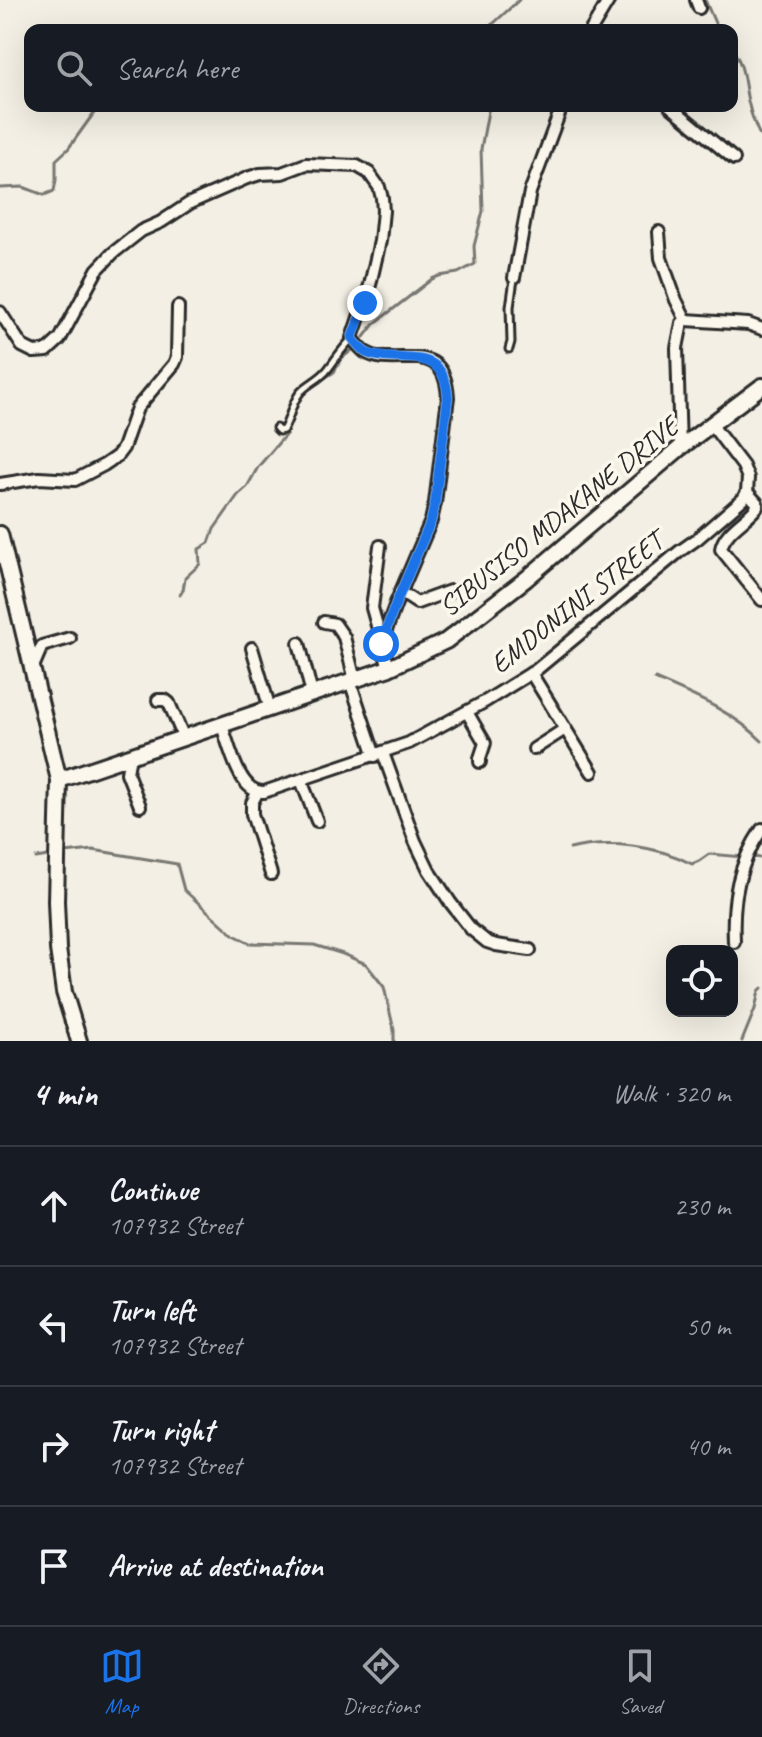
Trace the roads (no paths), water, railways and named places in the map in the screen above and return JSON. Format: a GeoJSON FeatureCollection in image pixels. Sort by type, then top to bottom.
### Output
{"type":"FeatureCollection","features":[{"type":"Feature","properties":{"kind":"street"},"geometry":{"type":"LineString","coordinates":[[595,24],[609,0]]}},
{"type":"Feature","properties":{"kind":"street"},"geometry":{"type":"LineString","coordinates":[[514,278],[530,192],[560,112]]}},
{"type":"Feature","properties":{"kind":"street"},"geometry":{"type":"LineString","coordinates":[[677,112],[734,159]]}},
{"type":"Feature","properties":{"kind":"street"},"geometry":{"type":"LineString","coordinates":[[0,312],[22,346],[34,352],[47,351],[60,339],[90,280],[102,264],[141,231],[190,203],[247,178],[282,173],[306,164],[357,166],[369,173],[379,187],[382,198],[380,241],[370,285],[352,338],[364,352],[372,355],[429,361],[442,372],[448,397],[431,521],[381,644]]}},
{"type":"Feature","properties":{"kind":"street"},"geometry":{"type":"LineString","coordinates":[[659,232],[661,258],[686,320]]}},
{"type":"Feature","properties":{"kind":"street"},"geometry":{"type":"LineString","coordinates":[[0,484],[39,478],[75,480],[117,456],[123,448],[137,408],[177,357],[178,307]]}},
{"type":"Feature","properties":{"kind":"street"},"geometry":{"type":"LineString","coordinates":[[680,448],[677,348],[682,323],[686,320],[748,324],[762,329]]}},
{"type":"Feature","properties":{"kind":"street","name":"SIBUSISO MDAKANE DRIVE"},"geometry":{"type":"LineString","coordinates":[[59,780],[389,668],[446,641],[526,579],[680,448],[762,386]]}},
{"type":"Feature","properties":{"kind":"street"},"geometry":{"type":"LineString","coordinates":[[711,424],[743,466],[748,478],[747,492],[757,503],[757,507],[728,535],[721,549],[762,600]]}},
{"type":"Feature","properties":{"kind":"street","name":"EMDONINI STREET"},"geometry":{"type":"LineString","coordinates":[[257,793],[409,743],[531,673],[697,539],[747,492]]}},
{"type":"Feature","properties":{"kind":"street"},"geometry":{"type":"LineString","coordinates":[[0,534],[59,780],[58,949],[64,992],[79,1041]]}},
{"type":"Feature","properties":{"kind":"street"},"geometry":{"type":"LineString","coordinates":[[380,546],[372,608],[389,668]]}},
{"type":"Feature","properties":{"kind":"street"},"geometry":{"type":"LineString","coordinates":[[400,592],[417,603],[450,591]]}},
{"type":"Feature","properties":{"kind":"street"},"geometry":{"type":"LineString","coordinates":[[324,622],[335,624],[344,637],[352,680],[379,755],[418,849],[450,902],[471,929],[487,942],[530,950]]}},
{"type":"Feature","properties":{"kind":"street"},"geometry":{"type":"LineString","coordinates":[[33,669],[42,646],[70,638]]}},
{"type":"Feature","properties":{"kind":"street"},"geometry":{"type":"LineString","coordinates":[[299,643],[312,694]]}},
{"type":"Feature","properties":{"kind":"street"},"geometry":{"type":"LineString","coordinates":[[252,648],[270,709]]}},
{"type":"Feature","properties":{"kind":"street"},"geometry":{"type":"LineString","coordinates":[[531,673],[592,772]]}},
{"type":"Feature","properties":{"kind":"street"},"geometry":{"type":"LineString","coordinates":[[158,700],[169,703],[184,738]]}},
{"type":"Feature","properties":{"kind":"street"},"geometry":{"type":"LineString","coordinates":[[467,712],[485,743],[480,762]]}},
{"type":"Feature","properties":{"kind":"street"},"geometry":{"type":"LineString","coordinates":[[222,726],[240,775],[247,786],[257,793],[252,803],[252,814],[271,874]]}},
{"type":"Feature","properties":{"kind":"street"},"geometry":{"type":"LineString","coordinates":[[534,749],[565,729]]}},
{"type":"Feature","properties":{"kind":"street"},"geometry":{"type":"LineString","coordinates":[[130,756],[127,773],[140,806]]}},
{"type":"Feature","properties":{"kind":"street"},"geometry":{"type":"LineString","coordinates":[[301,780],[317,821]]}},
{"type":"Feature","properties":{"kind":"street"},"geometry":{"type":"LineString","coordinates":[[734,942],[735,897],[741,871],[749,848],[762,829]]}},
{"type":"Feature","properties":{"kind":"lane"},"geometry":{"type":"LineString","coordinates":[[509,349],[514,278]]}},
{"type":"Feature","properties":{"kind":"lane"},"geometry":{"type":"LineString","coordinates":[[276,428],[283,430],[301,391],[328,369],[352,338]]}},
{"type":"Feature","properties":{"kind":"waterway"},"geometry":{"type":"LineString","coordinates":[[492,24],[519,0]]}},
{"type":"Feature","properties":{"kind":"waterway"},"geometry":{"type":"LineString","coordinates":[[705,0],[715,24]]}},
{"type":"Feature","properties":{"kind":"waterway"},"geometry":{"type":"LineString","coordinates":[[738,60],[750,111],[762,139]]}},
{"type":"Feature","properties":{"kind":"waterway"},"geometry":{"type":"LineString","coordinates":[[0,188],[23,187],[44,195],[54,191],[56,160],[68,149],[95,112]]}},
{"type":"Feature","properties":{"kind":"waterway"},"geometry":{"type":"LineString","coordinates":[[364,337],[374,324],[432,279],[458,273],[475,264],[474,246],[483,211],[481,149],[488,112]]}},
{"type":"Feature","properties":{"kind":"waterway"},"geometry":{"type":"LineString","coordinates":[[180,595],[185,578],[200,564],[199,549],[209,543],[214,529],[238,495],[287,433],[299,400],[309,388],[334,372],[342,358],[352,350]]}},
{"type":"Feature","properties":{"kind":"waterway"},"geometry":{"type":"LineString","coordinates":[[655,679],[725,713],[762,741]]}},
{"type":"Feature","properties":{"kind":"waterway"},"geometry":{"type":"LineString","coordinates":[[570,849],[600,845],[632,846],[663,852],[692,864],[709,854],[743,857]]}},
{"type":"Feature","properties":{"kind":"waterway"},"geometry":{"type":"LineString","coordinates":[[65,853],[93,850],[177,864],[184,890],[234,935],[250,943],[314,945],[366,964],[384,987],[394,1041]]}},
{"type":"Feature","properties":{"kind":"waterway"},"geometry":{"type":"LineString","coordinates":[[36,858],[48,856]]}},
{"type":"Feature","properties":{"kind":"waterway"},"geometry":{"type":"LineString","coordinates":[[751,857],[762,858]]}},
{"type":"Feature","properties":{"kind":"waterway"},"geometry":{"type":"LineString","coordinates":[[742,1041],[762,988]]}}]}
